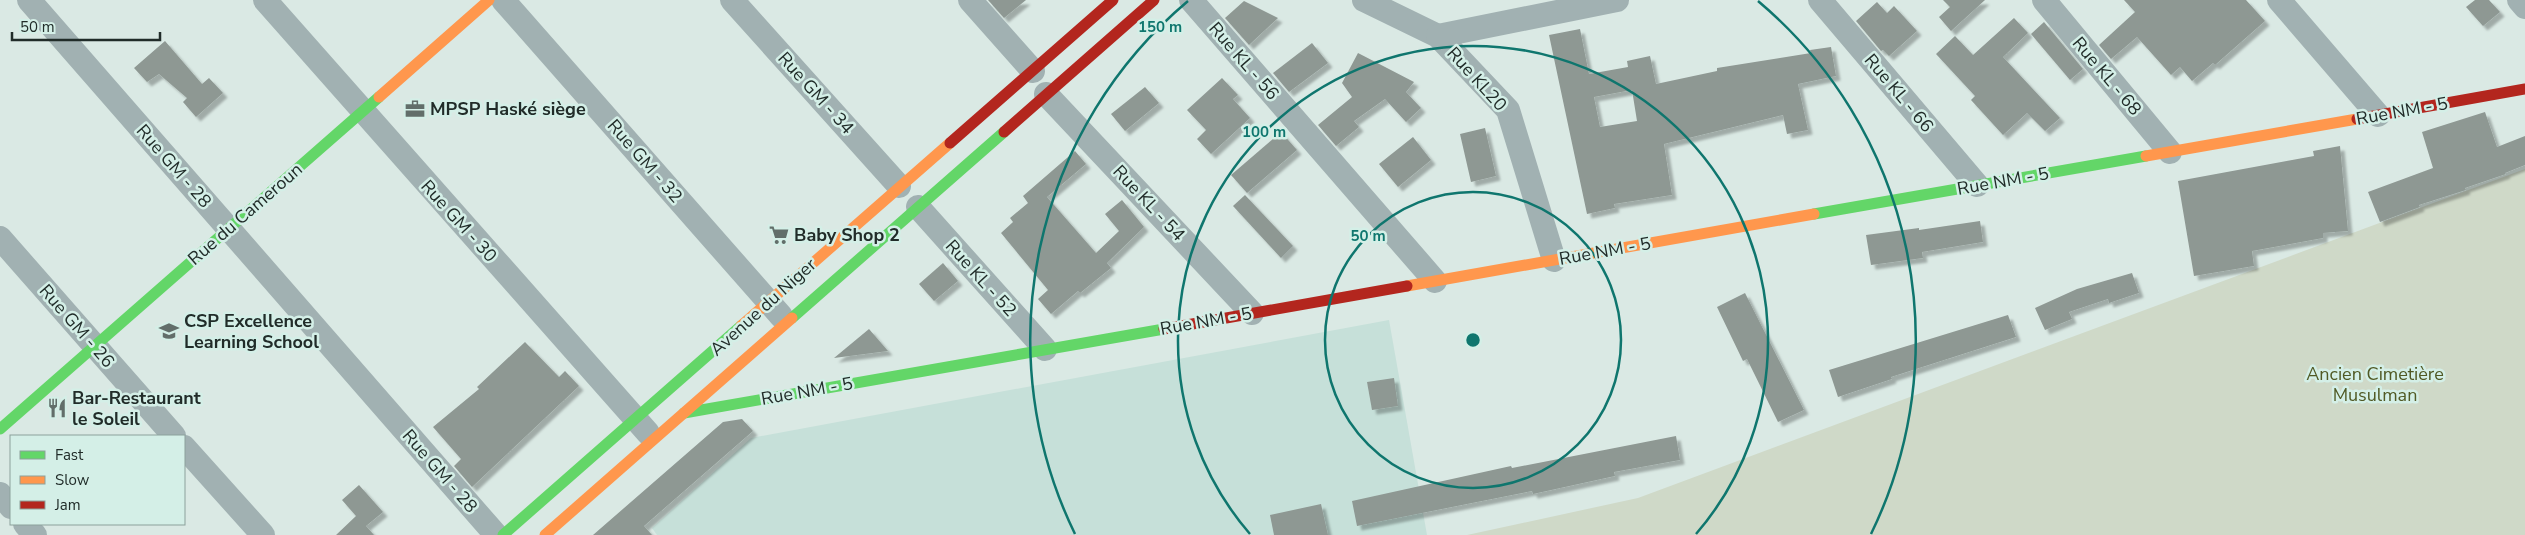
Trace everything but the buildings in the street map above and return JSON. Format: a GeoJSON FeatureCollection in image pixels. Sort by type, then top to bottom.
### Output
{"type":"FeatureCollection","features":[{"type":"Feature","properties":{"kind":"street","name":"Rue GM - 28"},"geometry":{"type":"LineString","coordinates":[[29,0],[496,535]]}},
{"type":"Feature","properties":{"kind":"street","name":"Rue GM - 30"},"geometry":{"type":"LineString","coordinates":[[265,0],[362,112],[655,440]]}},
{"type":"Feature","properties":{"kind":"street","name":"Rue du Cameroun"},"geometry":{"type":"LineString","coordinates":[[0,429],[489,0]]}},
{"type":"Feature","properties":{"kind":"street","name":"Rue GM - 32"},"geometry":{"type":"LineString","coordinates":[[503,0],[787,322]]}},
{"type":"Feature","properties":{"kind":"street","name":"Rue GM - 34"},"geometry":{"type":"LineString","coordinates":[[732,0],[899,186]]}},
{"type":"Feature","properties":{"kind":"street"},"geometry":{"type":"LineString","coordinates":[[970,0],[1033,71]]}},
{"type":"Feature","properties":{"kind":"street","name":"Avenue du Niger"},"geometry":{"type":"LineString","coordinates":[[503,535],[1113,0]]}},
{"type":"Feature","properties":{"kind":"street","name":"Avenue du Niger"},"geometry":{"type":"LineString","coordinates":[[555,532],[684,413],[1154,0]]}},
{"type":"Feature","properties":{"kind":"street","name":"Rue KL - 56"},"geometry":{"type":"LineString","coordinates":[[1191,0],[1435,281]]}},
{"type":"Feature","properties":{"kind":"street","name":"Rue KL20"},"geometry":{"type":"LineString","coordinates":[[1364,0],[1438,36],[1508,110],[1554,260]]}},
{"type":"Feature","properties":{"kind":"street"},"geometry":{"type":"LineString","coordinates":[[1438,36],[1577,4],[1617,0]]}},
{"type":"Feature","properties":{"kind":"street","name":"Rue KL - 68"},"geometry":{"type":"LineString","coordinates":[[2044,0],[2170,152]]}},
{"type":"Feature","properties":{"kind":"street"},"geometry":{"type":"LineString","coordinates":[[2279,0],[2378,115]]}},
{"type":"Feature","properties":{"kind":"street"},"geometry":{"type":"LineString","coordinates":[[2519,0],[2525,7]]}},
{"type":"Feature","properties":{"kind":"street","name":"Rue KL - 66"},"geometry":{"type":"LineString","coordinates":[[1823,1],[1977,185]]}},
{"type":"Feature","properties":{"kind":"street","name":"Rue NM - 5"},"geometry":{"type":"LineString","coordinates":[[684,413],[2525,89]]}},
{"type":"Feature","properties":{"kind":"street","name":"Rue KL - 54"},"geometry":{"type":"LineString","coordinates":[[1046,94],[1252,313]]}},
{"type":"Feature","properties":{"kind":"street","name":"Rue KL - 52"},"geometry":{"type":"LineString","coordinates":[[918,208],[1045,350]]}},
{"type":"Feature","properties":{"kind":"street","name":"Rue GM - 26"},"geometry":{"type":"LineString","coordinates":[[0,238],[173,435]]}},
{"type":"Feature","properties":{"kind":"street"},"geometry":{"type":"LineString","coordinates":[[185,448],[263,535]]}},
{"type":"Feature","properties":{"kind":"street"},"geometry":{"type":"LineString","coordinates":[[0,494],[10,506]]}},
{"type":"Feature","properties":{"kind":"street"},"geometry":{"type":"LineString","coordinates":[[26,525],[35,535]]}},
{"type":"Feature","properties":{"kind":"shaded area"},"geometry":{"type":"Polygon","coordinates":[[[1389,320],[1427,535],[657,535],[652,528],[751,438],[1389,320]]]}},
{"type":"Feature","properties":{"kind":"green space","name":"Ancien Cimetière Musulman"},"geometry":{"type":"Polygon","coordinates":[[[2525,169],[2525,535],[1467,535],[1638,498],[2525,169]]]}},
{"type":"Feature","properties":{"kind":"traffic: fast"},"geometry":{"type":"LineString","coordinates":[[0,429],[379,97]]}},
{"type":"Feature","properties":{"kind":"traffic: fast"},"geometry":{"type":"LineString","coordinates":[[792,318],[1004,132]]}},
{"type":"Feature","properties":{"kind":"traffic: fast"},"geometry":{"type":"LineString","coordinates":[[1814,214],[2146,156]]}},
{"type":"Feature","properties":{"kind":"traffic: fast"},"geometry":{"type":"LineString","coordinates":[[503,535],[741,326]]}},
{"type":"Feature","properties":{"kind":"traffic: fast"},"geometry":{"type":"LineString","coordinates":[[684,413],[1164,329]]}},
{"type":"Feature","properties":{"kind":"traffic: slow"},"geometry":{"type":"LineString","coordinates":[[379,97],[489,0]]}},
{"type":"Feature","properties":{"kind":"traffic: slow"},"geometry":{"type":"LineString","coordinates":[[2146,156],[2357,119]]}},
{"type":"Feature","properties":{"kind":"traffic: slow"},"geometry":{"type":"LineString","coordinates":[[741,326],[950,143]]}},
{"type":"Feature","properties":{"kind":"traffic: slow"},"geometry":{"type":"LineString","coordinates":[[1407,286],[1814,214]]}},
{"type":"Feature","properties":{"kind":"traffic: slow"},"geometry":{"type":"LineString","coordinates":[[545,535],[792,318]]}},
{"type":"Feature","properties":{"kind":"traffic: jam"},"geometry":{"type":"LineString","coordinates":[[950,143],[1113,0]]}},
{"type":"Feature","properties":{"kind":"traffic: jam"},"geometry":{"type":"LineString","coordinates":[[1004,132],[1154,0]]}},
{"type":"Feature","properties":{"kind":"traffic: jam"},"geometry":{"type":"LineString","coordinates":[[2357,119],[2525,89]]}},
{"type":"Feature","properties":{"kind":"traffic: jam"},"geometry":{"type":"LineString","coordinates":[[1164,329],[1407,286]]}},
{"type":"Feature","properties":{"kind":"place","name":"MPSP Haské siège"},"geometry":{"type":"Point","coordinates":[415,109]}},
{"type":"Feature","properties":{"kind":"place","name":"Baby Shop 2"},"geometry":{"type":"Point","coordinates":[779,235]}},
{"type":"Feature","properties":{"kind":"place","name":"CSP Excellence Learning School"},"geometry":{"type":"Point","coordinates":[169,331]}},
{"type":"Feature","properties":{"kind":"place","name":"Bar-Restaurant le Soleil"},"geometry":{"type":"Point","coordinates":[57,408]}}]}
